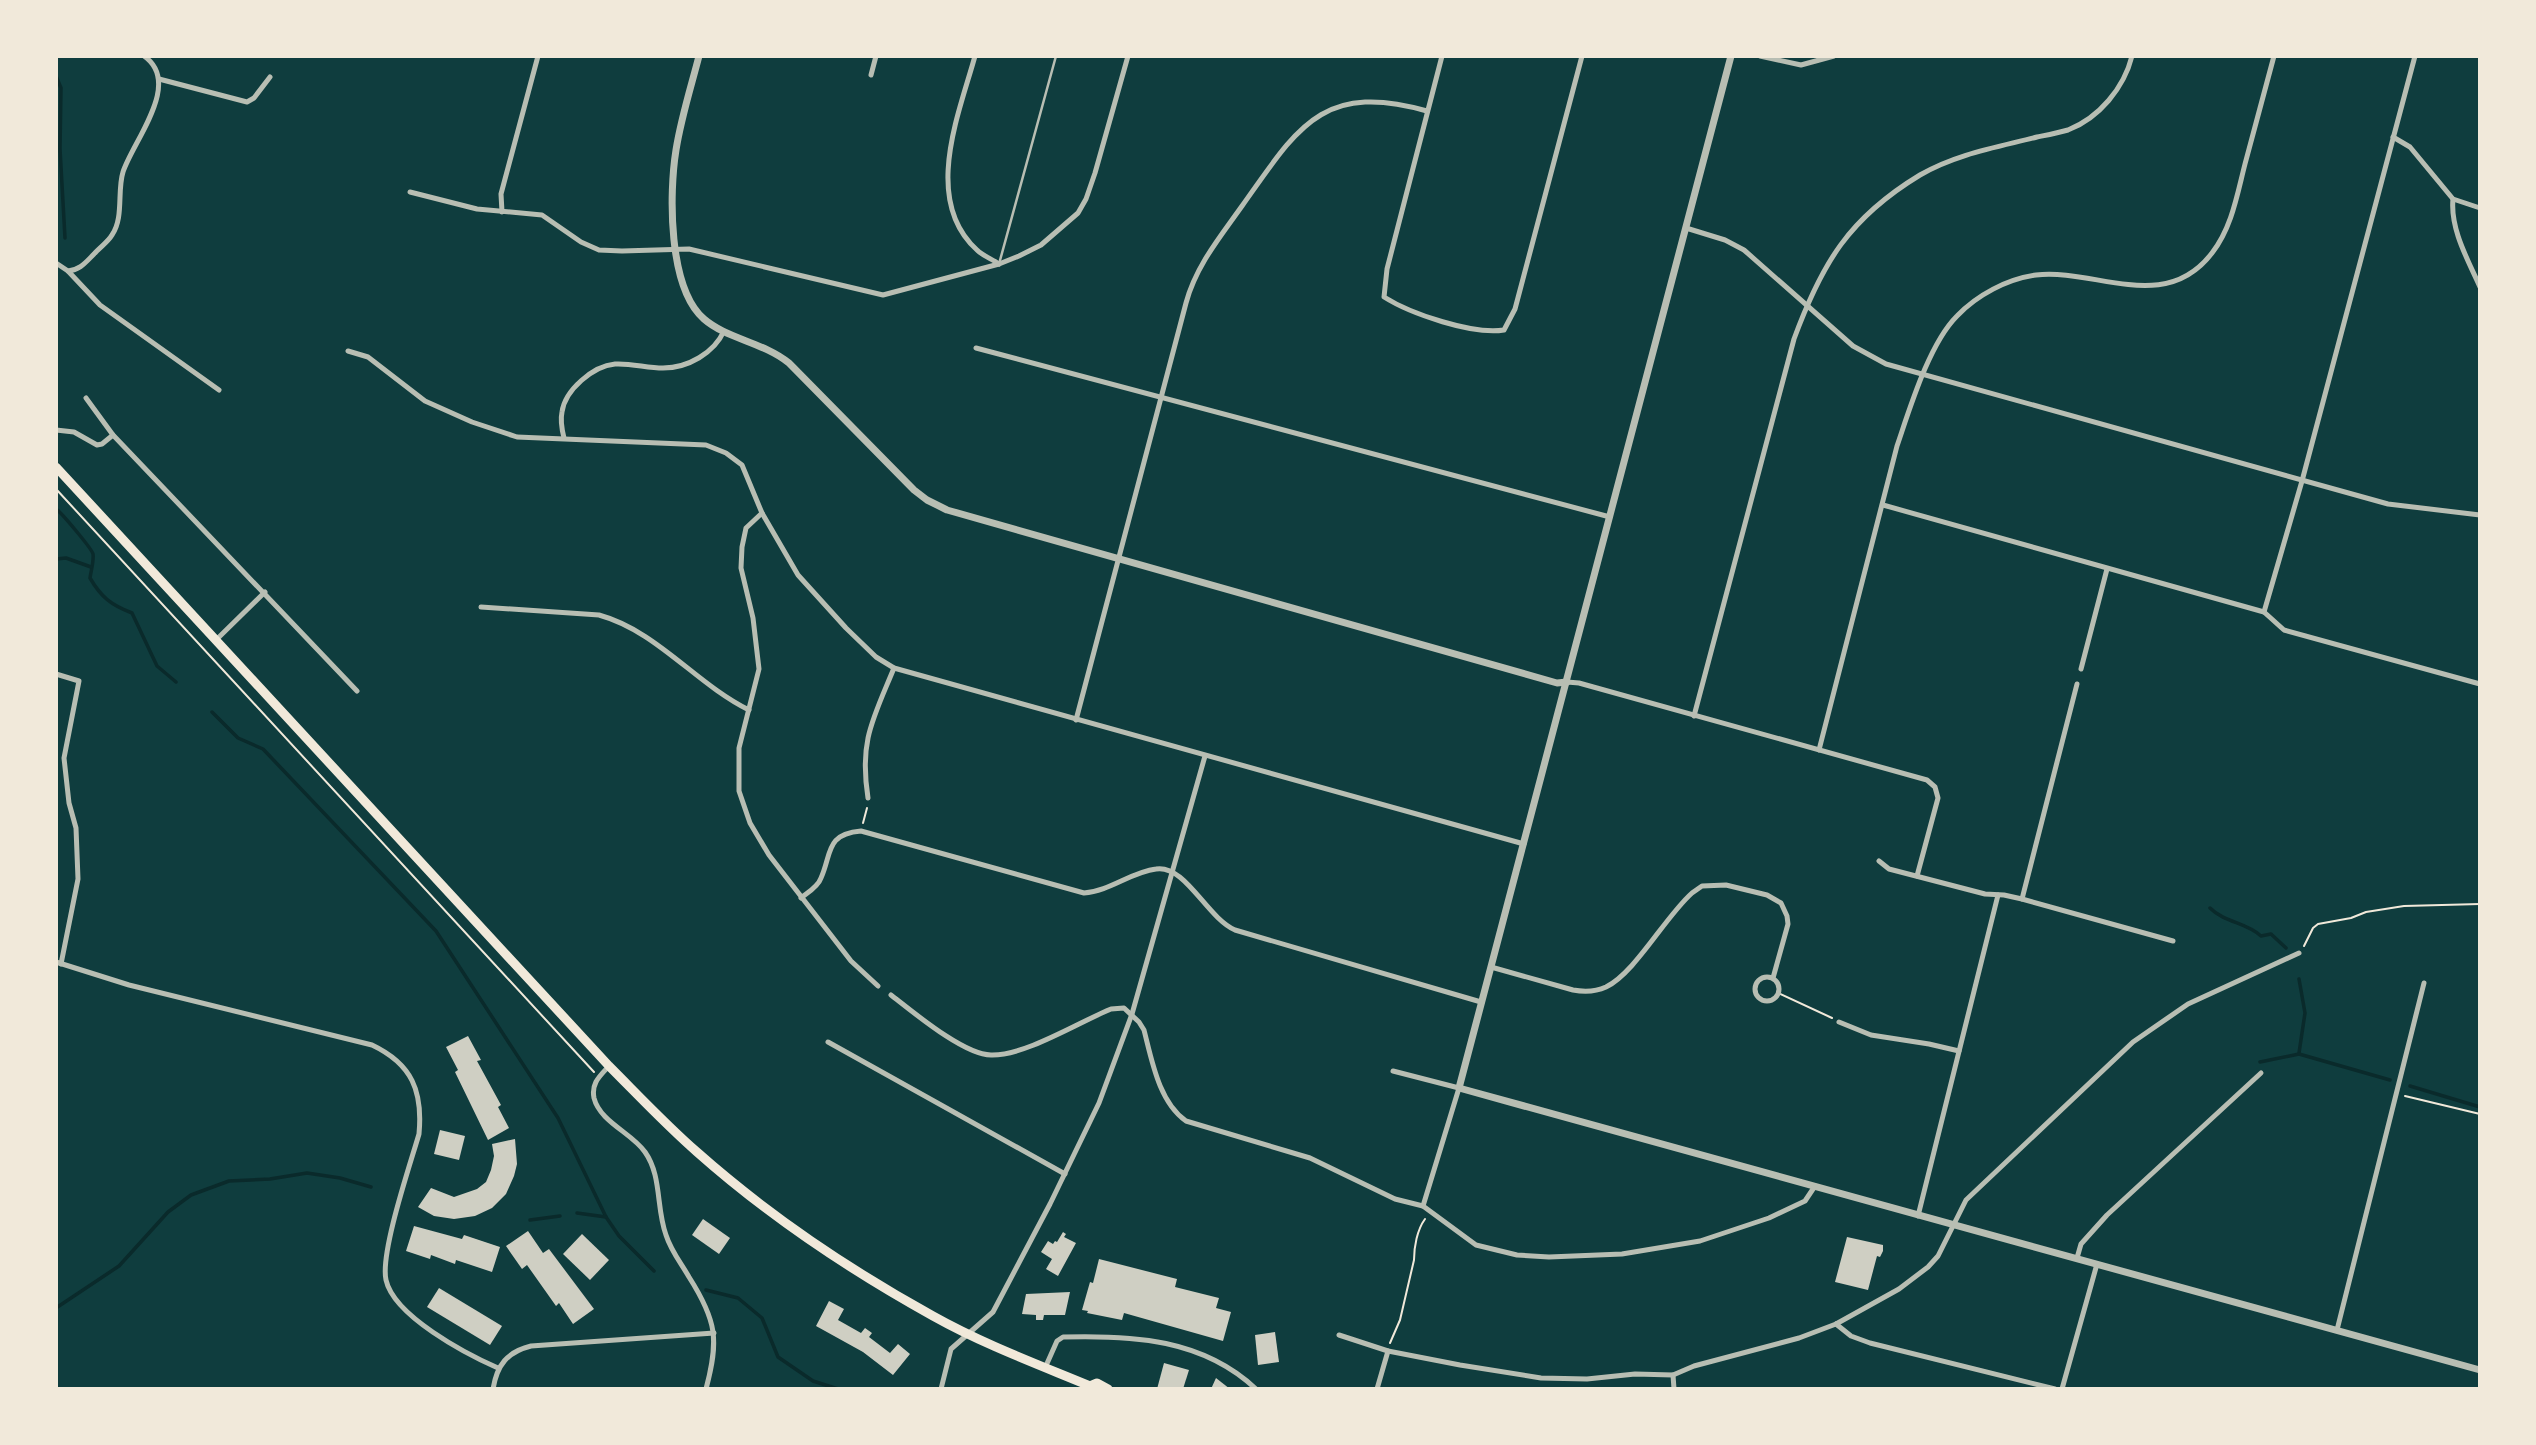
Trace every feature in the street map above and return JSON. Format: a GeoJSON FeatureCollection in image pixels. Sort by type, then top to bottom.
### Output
{"type":"FeatureCollection","features":[{"type":"Feature","properties":{"kind":"main road"},"geometry":{"type":"LineString","coordinates":[[56,467],[609,1066],[681,1138],[755,1199],[851,1267],[923,1310],[1045,1368],[1091,1387],[1097,1383],[1108,1389]]}},
{"type":"Feature","properties":{"kind":"street"},"geometry":{"type":"LineString","coordinates":[[68,271],[77,270],[112,235],[117,225],[123,171],[155,104],[159,79],[155,67],[144,56]]}},
{"type":"Feature","properties":{"kind":"street"},"geometry":{"type":"LineString","coordinates":[[502,212],[501,194],[537,56]]}},
{"type":"Feature","properties":{"kind":"street"},"geometry":{"type":"LineString","coordinates":[[699,56],[675,162],[673,206],[676,248],[690,302],[705,320],[783,358],[904,480],[933,503],[956,513],[1557,683],[1579,683],[1927,779],[1935,787],[1938,798],[1917,876]]}},
{"type":"Feature","properties":{"kind":"street"},"geometry":{"type":"LineString","coordinates":[[871,75],[876,56]]}},
{"type":"Feature","properties":{"kind":"street"},"geometry":{"type":"LineString","coordinates":[[975,56],[951,143],[948,187],[953,210],[971,244],[999,264]]}},
{"type":"Feature","properties":{"kind":"street"},"geometry":{"type":"LineString","coordinates":[[410,192],[477,209],[542,215],[581,242],[599,250],[689,249],[883,295],[999,264],[1041,245],[1078,213],[1095,173],[1128,56]]}},
{"type":"Feature","properties":{"kind":"street"},"geometry":{"type":"LineString","coordinates":[[1442,56],[1387,269],[1384,297],[1416,314],[1481,330],[1504,330],[1515,309],[1582,56]]}},
{"type":"Feature","properties":{"kind":"street"},"geometry":{"type":"LineString","coordinates":[[1423,1206],[1459,1088],[1731,56]]}},
{"type":"Feature","properties":{"kind":"street"},"geometry":{"type":"LineString","coordinates":[[1760,56],[1801,65],[1834,56]]}},
{"type":"Feature","properties":{"kind":"street"},"geometry":{"type":"LineString","coordinates":[[1694,716],[1785,373],[1806,306],[1840,243],[1886,198],[1941,164],[2068,130],[2081,123],[2104,105],[2119,87],[2132,56]]}},
{"type":"Feature","properties":{"kind":"street"},"geometry":{"type":"LineString","coordinates":[[1819,750],[1897,446],[1910,406],[1941,338],[1955,317],[1981,296],[2012,281],[2037,275],[2148,287],[2182,277],[2200,266],[2211,255],[2227,229],[2274,56]]}},
{"type":"Feature","properties":{"kind":"street"},"geometry":{"type":"LineString","coordinates":[[2264,612],[2302,481],[2415,56]]}},
{"type":"Feature","properties":{"kind":"street"},"geometry":{"type":"LineString","coordinates":[[159,79],[247,102],[254,98],[270,77]]}},
{"type":"Feature","properties":{"kind":"street"},"geometry":{"type":"LineString","coordinates":[[1076,719],[1185,303],[1194,278],[1208,254],[1296,133],[1320,115],[1362,102],[1384,102],[1427,111]]}},
{"type":"Feature","properties":{"kind":"street"},"geometry":{"type":"LineString","coordinates":[[2393,137],[2410,147],[2454,199],[2480,208]]}},
{"type":"Feature","properties":{"kind":"street"},"geometry":{"type":"LineString","coordinates":[[2454,199],[2452,207],[2457,234],[2480,287]]}},
{"type":"Feature","properties":{"kind":"street"},"geometry":{"type":"LineString","coordinates":[[1686,228],[1725,240],[1744,250],[1806,306],[1869,356],[1886,364],[2399,507],[2480,515]]}},
{"type":"Feature","properties":{"kind":"street"},"geometry":{"type":"LineString","coordinates":[[56,263],[68,271],[100,305],[219,390]]}},
{"type":"Feature","properties":{"kind":"street"},"geometry":{"type":"LineString","coordinates":[[564,438],[562,408],[574,390],[592,373],[615,364],[663,368],[686,363],[709,351],[719,342],[724,331]]}},
{"type":"Feature","properties":{"kind":"street"},"geometry":{"type":"LineString","coordinates":[[976,348],[1609,517]]}},
{"type":"Feature","properties":{"kind":"street"},"geometry":{"type":"LineString","coordinates":[[348,351],[368,357],[418,396],[441,409],[516,437],[713,447],[734,458],[743,465],[762,513],[798,575],[856,638],[876,657],[894,668],[1524,844]]}},
{"type":"Feature","properties":{"kind":"street"},"geometry":{"type":"LineString","coordinates":[[86,398],[113,435],[357,691]]}},
{"type":"Feature","properties":{"kind":"street"},"geometry":{"type":"LineString","coordinates":[[56,430],[75,432],[97,445],[113,435]]}},
{"type":"Feature","properties":{"kind":"street"},"geometry":{"type":"LineString","coordinates":[[1883,505],[2264,612],[2284,630],[2480,684]]}},
{"type":"Feature","properties":{"kind":"street"},"geometry":{"type":"LineString","coordinates":[[762,513],[746,528],[742,547],[741,568],[753,618],[759,669],[737,770],[742,803],[761,843],[801,898],[851,961],[878,986]]}},
{"type":"Feature","properties":{"kind":"street"},"geometry":{"type":"LineString","coordinates":[[2081,669],[2107,569]]}},
{"type":"Feature","properties":{"kind":"street"},"geometry":{"type":"LineString","coordinates":[[216,640],[265,592]]}},
{"type":"Feature","properties":{"kind":"street"},"geometry":{"type":"LineString","coordinates":[[481,607],[599,615],[615,619],[649,638],[730,701],[749,710]]}},
{"type":"Feature","properties":{"kind":"street"},"geometry":{"type":"LineString","coordinates":[[868,798],[864,775],[866,743],[894,668]]}},
{"type":"Feature","properties":{"kind":"street"},"geometry":{"type":"LineString","coordinates":[[56,674],[79,681],[64,758],[69,803],[76,828],[78,878],[58,963],[129,985],[372,1045],[395,1058],[404,1068],[420,1097],[419,1134],[386,1259],[387,1283],[396,1300],[407,1311],[442,1337],[498,1368]]}},
{"type":"Feature","properties":{"kind":"street"},"geometry":{"type":"LineString","coordinates":[[2022,899],[2077,684]]}},
{"type":"Feature","properties":{"kind":"street"},"geometry":{"type":"LineString","coordinates":[[941,1389],[951,1349],[993,1312],[1065,1174],[1102,1095],[1132,1014],[1205,756]]}},
{"type":"Feature","properties":{"kind":"street"},"geometry":{"type":"LineString","coordinates":[[801,898],[821,880],[831,846],[844,835],[861,831],[1084,893],[1154,869],[1172,871],[1189,886],[1215,918],[1235,930],[1481,1002]]}},
{"type":"Feature","properties":{"kind":"street"},"geometry":{"type":"LineString","coordinates":[[1879,861],[1889,869],[1985,894],[2022,899],[2173,940]]}},
{"type":"Feature","properties":{"kind":"street"},"geometry":{"type":"LineString","coordinates":[[1491,967],[1582,992],[1600,989],[1623,974],[1692,893],[1702,886],[1720,884],[1775,898],[1783,907],[1788,924],[1773,978]]}},
{"type":"Feature","properties":{"kind":"street"},"geometry":{"type":"LineString","coordinates":[[1918,1216],[1998,895]]}},
{"type":"Feature","properties":{"kind":"street"},"geometry":{"type":"LineString","coordinates":[[1339,1335],[1388,1350],[1460,1366],[1541,1378],[1587,1380],[1635,1374],[1672,1375],[1694,1366],[1799,1338],[1836,1324],[1917,1277],[1938,1256],[1966,1200],[2133,1042],[2160,1021],[2212,991],[2299,953]]}},
{"type":"Feature","properties":{"kind":"street"},"geometry":{"type":"LineString","coordinates":[[1773,978],[1779,985],[1779,993],[1772,1000],[1762,1000],[1755,993],[1759,980],[1773,978]]}},
{"type":"Feature","properties":{"kind":"street"},"geometry":{"type":"LineString","coordinates":[[2337,1330],[2424,984]]}},
{"type":"Feature","properties":{"kind":"street"},"geometry":{"type":"LineString","coordinates":[[891,995],[968,1049],[992,1055],[1019,1050],[1111,1009],[1124,1008],[1144,1030],[1166,1098],[1186,1121],[1310,1158],[1395,1199],[1423,1206],[1466,1240],[1486,1249],[1528,1256],[1578,1256],[1622,1254],[1700,1241],[1769,1218],[1805,1201],[1815,1186]]}},
{"type":"Feature","properties":{"kind":"street"},"geometry":{"type":"LineString","coordinates":[[1839,1022],[1871,1035],[1959,1051]]}},
{"type":"Feature","properties":{"kind":"street"},"geometry":{"type":"LineString","coordinates":[[828,1042],[1065,1174]]}},
{"type":"Feature","properties":{"kind":"street"},"geometry":{"type":"LineString","coordinates":[[609,1066],[599,1077],[593,1091],[595,1102],[604,1115],[637,1142],[650,1160],[655,1174],[665,1235],[672,1252],[702,1301],[714,1333],[714,1354],[706,1389]]}},
{"type":"Feature","properties":{"kind":"street"},"geometry":{"type":"LineString","coordinates":[[1393,1071],[2480,1370]]}},
{"type":"Feature","properties":{"kind":"street"},"geometry":{"type":"LineString","coordinates":[[2077,1258],[2081,1244],[2107,1215],[2261,1073]]}},
{"type":"Feature","properties":{"kind":"street"},"geometry":{"type":"LineString","coordinates":[[2062,1389],[2097,1264]]}},
{"type":"Feature","properties":{"kind":"street"},"geometry":{"type":"LineString","coordinates":[[1836,1324],[1844,1332],[1859,1339],[2055,1389]]}},
{"type":"Feature","properties":{"kind":"street"},"geometry":{"type":"LineString","coordinates":[[493,1389],[498,1368],[512,1353],[531,1346],[714,1333]]}},
{"type":"Feature","properties":{"kind":"street"},"geometry":{"type":"LineString","coordinates":[[1045,1368],[1057,1341],[1063,1338],[1149,1339],[1186,1347],[1206,1355],[1237,1373],[1256,1389]]}},
{"type":"Feature","properties":{"kind":"street"},"geometry":{"type":"LineString","coordinates":[[1377,1389],[1388,1350]]}},
{"type":"Feature","properties":{"kind":"street"},"geometry":{"type":"LineString","coordinates":[[1672,1375],[1674,1389]]}},
{"type":"Feature","properties":{"kind":"lane"},"geometry":{"type":"LineString","coordinates":[[999,264],[1056,56]]}},
{"type":"Feature","properties":{"kind":"path"},"geometry":{"type":"LineString","coordinates":[[56,489],[599,1077]]}},
{"type":"Feature","properties":{"kind":"path"},"geometry":{"type":"LineString","coordinates":[[861,831],[868,798]]}},
{"type":"Feature","properties":{"kind":"path"},"geometry":{"type":"LineString","coordinates":[[2299,953],[2313,928],[2324,922],[2404,906],[2480,904]]}},
{"type":"Feature","properties":{"kind":"path"},"geometry":{"type":"LineString","coordinates":[[1779,993],[1839,1022]]}},
{"type":"Feature","properties":{"kind":"path"},"geometry":{"type":"LineString","coordinates":[[2397,1094],[2480,1114]]}},
{"type":"Feature","properties":{"kind":"path"},"geometry":{"type":"LineString","coordinates":[[1392,1336],[1401,1317],[1418,1232],[1426,1216],[1423,1206]]}},
{"type":"Feature","properties":{"kind":"building"},"geometry":{"type":"Polygon","coordinates":[[[468,1036],[481,1060],[477,1061],[501,1105],[498,1107],[509,1128],[488,1140],[446,1047],[468,1036]]]}},
{"type":"Feature","properties":{"kind":"building"},"geometry":{"type":"Polygon","coordinates":[[[440,1130],[465,1136],[459,1160],[434,1154],[440,1130]]]}},
{"type":"Feature","properties":{"kind":"building"},"geometry":{"type":"Polygon","coordinates":[[[515,1139],[517,1164],[514,1176],[506,1194],[492,1208],[475,1216],[454,1219],[434,1216],[418,1207],[431,1188],[454,1197],[477,1189],[486,1182],[491,1170],[494,1156],[492,1144],[515,1139]]]}},
{"type":"Feature","properties":{"kind":"building"},"geometry":{"type":"Polygon","coordinates":[[[703,1219],[730,1238],[719,1254],[692,1235],[703,1219]]]}},
{"type":"Feature","properties":{"kind":"building"},"geometry":{"type":"Polygon","coordinates":[[[414,1226],[462,1239],[464,1235],[500,1247],[492,1272],[456,1260],[455,1264],[431,1255],[430,1259],[406,1251],[414,1226]]]}},
{"type":"Feature","properties":{"kind":"building"},"geometry":{"type":"Polygon","coordinates":[[[528,1231],[543,1253],[549,1249],[594,1309],[573,1324],[559,1303],[556,1306],[527,1265],[522,1269],[506,1246],[528,1231]]]}},
{"type":"Feature","properties":{"kind":"building"},"geometry":{"type":"Polygon","coordinates":[[[1063,1232],[1066,1234],[1064,1237],[1076,1243],[1058,1276],[1046,1269],[1052,1259],[1041,1252],[1048,1241],[1053,1244],[1057,1242],[1063,1232]]]}},
{"type":"Feature","properties":{"kind":"building"},"geometry":{"type":"Polygon","coordinates":[[[582,1234],[609,1260],[590,1280],[563,1254],[582,1234]]]}},
{"type":"Feature","properties":{"kind":"building"},"geometry":{"type":"Polygon","coordinates":[[[1847,1237],[1883,1245],[1880,1257],[1877,1256],[1868,1290],[1835,1282],[1847,1237]]]}},
{"type":"Feature","properties":{"kind":"building"},"geometry":{"type":"Polygon","coordinates":[[[1099,1259],[1177,1279],[1175,1287],[1219,1298],[1216,1308],[1231,1312],[1223,1341],[1124,1313],[1122,1320],[1082,1310],[1099,1259]]]}},
{"type":"Feature","properties":{"kind":"building"},"geometry":{"type":"Polygon","coordinates":[[[439,1288],[502,1326],[490,1345],[427,1307],[439,1288]]]}},
{"type":"Feature","properties":{"kind":"building"},"geometry":{"type":"Polygon","coordinates":[[[1070,1292],[1065,1315],[1044,1315],[1043,1320],[1036,1320],[1036,1315],[1022,1314],[1026,1294],[1070,1292]]]}},
{"type":"Feature","properties":{"kind":"building"},"geometry":{"type":"Polygon","coordinates":[[[829,1301],[844,1309],[838,1320],[861,1333],[865,1328],[872,1333],[869,1337],[890,1353],[898,1344],[910,1354],[893,1375],[863,1352],[816,1326],[829,1301]]]}},
{"type":"Feature","properties":{"kind":"building"},"geometry":{"type":"Polygon","coordinates":[[[1275,1332],[1279,1362],[1258,1365],[1255,1335],[1275,1332]]]}},
{"type":"Feature","properties":{"kind":"building"},"geometry":{"type":"Polygon","coordinates":[[[1164,1363],[1189,1370],[1183,1389],[1157,1389],[1164,1363]]]}},
{"type":"Feature","properties":{"kind":"building"},"geometry":{"type":"Polygon","coordinates":[[[1216,1378],[1230,1389],[1211,1389],[1216,1378]]]}},
{"type":"Feature","properties":{"kind":"waterway"},"geometry":{"type":"LineString","coordinates":[[56,76],[61,88],[60,149],[65,238]]}},
{"type":"Feature","properties":{"kind":"waterway"},"geometry":{"type":"LineString","coordinates":[[56,509],[93,554],[90,578],[94,585],[107,600],[132,613],[157,666],[176,682]]}},
{"type":"Feature","properties":{"kind":"waterway"},"geometry":{"type":"LineString","coordinates":[[56,559],[66,558],[91,567]]}},
{"type":"Feature","properties":{"kind":"waterway"},"geometry":{"type":"LineString","coordinates":[[212,712],[238,738],[263,749],[436,931],[558,1118],[606,1217],[619,1236],[654,1271]]}},
{"type":"Feature","properties":{"kind":"waterway"},"geometry":{"type":"LineString","coordinates":[[2210,908],[2222,917],[2261,936],[2271,934],[2286,948]]}},
{"type":"Feature","properties":{"kind":"waterway"},"geometry":{"type":"LineString","coordinates":[[2299,979],[2305,1013],[2299,1053]]}},
{"type":"Feature","properties":{"kind":"waterway"},"geometry":{"type":"LineString","coordinates":[[2260,1062],[2299,1054],[2390,1080]]}},
{"type":"Feature","properties":{"kind":"waterway"},"geometry":{"type":"LineString","coordinates":[[2410,1086],[2480,1107]]}},
{"type":"Feature","properties":{"kind":"waterway"},"geometry":{"type":"LineString","coordinates":[[56,1308],[119,1266],[168,1212],[191,1195],[229,1181],[270,1179],[307,1173],[340,1178],[371,1187]]}},
{"type":"Feature","properties":{"kind":"waterway"},"geometry":{"type":"LineString","coordinates":[[577,1213],[606,1217]]}},
{"type":"Feature","properties":{"kind":"waterway"},"geometry":{"type":"LineString","coordinates":[[530,1220],[560,1216]]}},
{"type":"Feature","properties":{"kind":"waterway"},"geometry":{"type":"LineString","coordinates":[[706,1290],[738,1298],[762,1318],[778,1357],[813,1381],[838,1389]]}}]}
